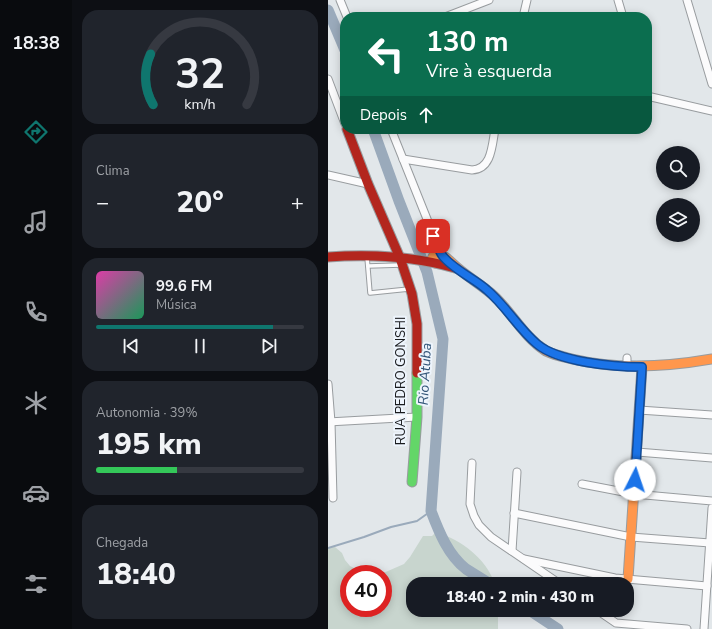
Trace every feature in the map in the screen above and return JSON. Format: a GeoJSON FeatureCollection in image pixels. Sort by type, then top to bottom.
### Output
{"type":"FeatureCollection","features":[{"type":"Feature","properties":{"kind":"street"},"geometry":{"type":"LineString","coordinates":[[340,0],[345,12]]}},
{"type":"Feature","properties":{"kind":"street"},"geometry":{"type":"LineString","coordinates":[[459,12],[489,0]]}},
{"type":"Feature","properties":{"kind":"street"},"geometry":{"type":"LineString","coordinates":[[524,12],[527,0]]}},
{"type":"Feature","properties":{"kind":"street"},"geometry":{"type":"LineString","coordinates":[[618,0],[622,12]]}},
{"type":"Feature","properties":{"kind":"street"},"geometry":{"type":"LineString","coordinates":[[687,0],[712,84]]}},
{"type":"Feature","properties":{"kind":"street"},"geometry":{"type":"LineString","coordinates":[[328,79],[332,97],[340,114]]}},
{"type":"Feature","properties":{"kind":"street"},"geometry":{"type":"LineString","coordinates":[[652,97],[712,111]]}},
{"type":"Feature","properties":{"kind":"street","name":"RUA PEDRO GONSHI"},"geometry":{"type":"LineString","coordinates":[[349,134],[401,262],[410,289],[417,324],[417,417],[412,482]]}},
{"type":"Feature","properties":{"kind":"street"},"geometry":{"type":"LineString","coordinates":[[393,134],[433,236],[437,257]]}},
{"type":"Feature","properties":{"kind":"street"},"geometry":{"type":"LineString","coordinates":[[403,159],[472,170],[483,168],[488,159],[494,134]]}},
{"type":"Feature","properties":{"kind":"street"},"geometry":{"type":"LineString","coordinates":[[328,175],[368,184]]}},
{"type":"Feature","properties":{"kind":"street"},"geometry":{"type":"LineString","coordinates":[[328,257],[367,256],[401,262],[412,259],[424,261],[437,257],[460,270],[493,295],[530,338],[544,350],[556,355],[584,361],[627,362],[642,367],[679,364],[712,359]]}},
{"type":"Feature","properties":{"kind":"street"},"geometry":{"type":"LineString","coordinates":[[628,577],[642,367]]}},
{"type":"Feature","properties":{"kind":"street"},"geometry":{"type":"LineString","coordinates":[[328,384],[333,498]]}},
{"type":"Feature","properties":{"kind":"street"},"geometry":{"type":"LineString","coordinates":[[639,410],[712,415]]}},
{"type":"Feature","properties":{"kind":"street"},"geometry":{"type":"LineString","coordinates":[[330,422],[417,417]]}},
{"type":"Feature","properties":{"kind":"street"},"geometry":{"type":"LineString","coordinates":[[637,452],[712,458]]}},
{"type":"Feature","properties":{"kind":"street"},"geometry":{"type":"LineString","coordinates":[[472,462],[470,497],[471,510],[484,531],[550,577]]}},
{"type":"Feature","properties":{"kind":"street"},"geometry":{"type":"LineString","coordinates":[[512,551],[517,472]]}},
{"type":"Feature","properties":{"kind":"street"},"geometry":{"type":"LineString","coordinates":[[582,484],[634,494],[712,501]]}},
{"type":"Feature","properties":{"kind":"street"},"geometry":{"type":"LineString","coordinates":[[704,629],[708,610],[707,586],[712,508]]}},
{"type":"Feature","properties":{"kind":"street"},"geometry":{"type":"LineString","coordinates":[[514,513],[631,537],[710,543]]}},
{"type":"Feature","properties":{"kind":"street"},"geometry":{"type":"LineString","coordinates":[[524,559],[610,577]]}},
{"type":"Feature","properties":{"kind":"street"},"geometry":{"type":"LineString","coordinates":[[634,580],[707,586]]}},
{"type":"Feature","properties":{"kind":"street"},"geometry":{"type":"LineString","coordinates":[[607,617],[616,623],[687,629]]}},
{"type":"Feature","properties":{"kind":"lane"},"geometry":{"type":"LineString","coordinates":[[367,256],[370,293],[410,289]]}},
{"type":"Feature","properties":{"kind":"lane"},"geometry":{"type":"LineString","coordinates":[[368,266],[401,262]]}},
{"type":"Feature","properties":{"kind":"shaded area"},"geometry":{"type":"Polygon","coordinates":[[[436,532],[445,535],[463,545],[479,558],[486,566],[492,577],[406,577],[406,617],[498,617],[498,629],[328,629],[328,547],[335,547],[342,553],[349,565],[340,565],[340,617],[392,617],[392,569],[404,564],[423,536],[432,536],[436,532]]]}},
{"type":"Feature","properties":{"kind":"waterway","name":"Rio Atuba"},"geometry":{"type":"LineString","coordinates":[[328,10],[340,38]]}},
{"type":"Feature","properties":{"kind":"waterway","name":"Rio Atuba"},"geometry":{"type":"LineString","coordinates":[[375,134],[427,272],[443,339],[431,511],[441,535],[454,557],[466,569],[479,577]]}},
{"type":"Feature","properties":{"kind":"waterway"},"geometry":{"type":"LineString","coordinates":[[328,548],[391,527],[417,521],[431,511]]}},
{"type":"Feature","properties":{"kind":"waterway","name":"Rio Atuba"},"geometry":{"type":"LineString","coordinates":[[540,617],[558,629]]}},
{"type":"Feature","properties":{"kind":"traffic: fast"},"geometry":{"type":"LineString","coordinates":[[412,482],[417,417],[417,373]]}},
{"type":"Feature","properties":{"kind":"traffic: slow"},"geometry":{"type":"LineString","coordinates":[[436,263],[432,259],[435,253],[445,257],[486,289],[494,296],[531,339],[552,354],[589,362],[624,366],[677,364],[712,359]]}},
{"type":"Feature","properties":{"kind":"traffic: slow"},"geometry":{"type":"LineString","coordinates":[[628,577],[642,367]]}},
{"type":"Feature","properties":{"kind":"traffic: jam"},"geometry":{"type":"LineString","coordinates":[[349,134],[368,184],[400,258],[412,294],[417,324],[417,373]]}},
{"type":"Feature","properties":{"kind":"traffic: jam"},"geometry":{"type":"LineString","coordinates":[[328,257],[376,256],[408,258],[455,268]]}},
{"type":"Feature","properties":{"kind":"route"},"geometry":{"type":"LineString","coordinates":[[433,236],[442,256],[493,295],[530,338],[544,350],[560,356],[584,361],[616,366],[642,367],[635,480]]}}]}
